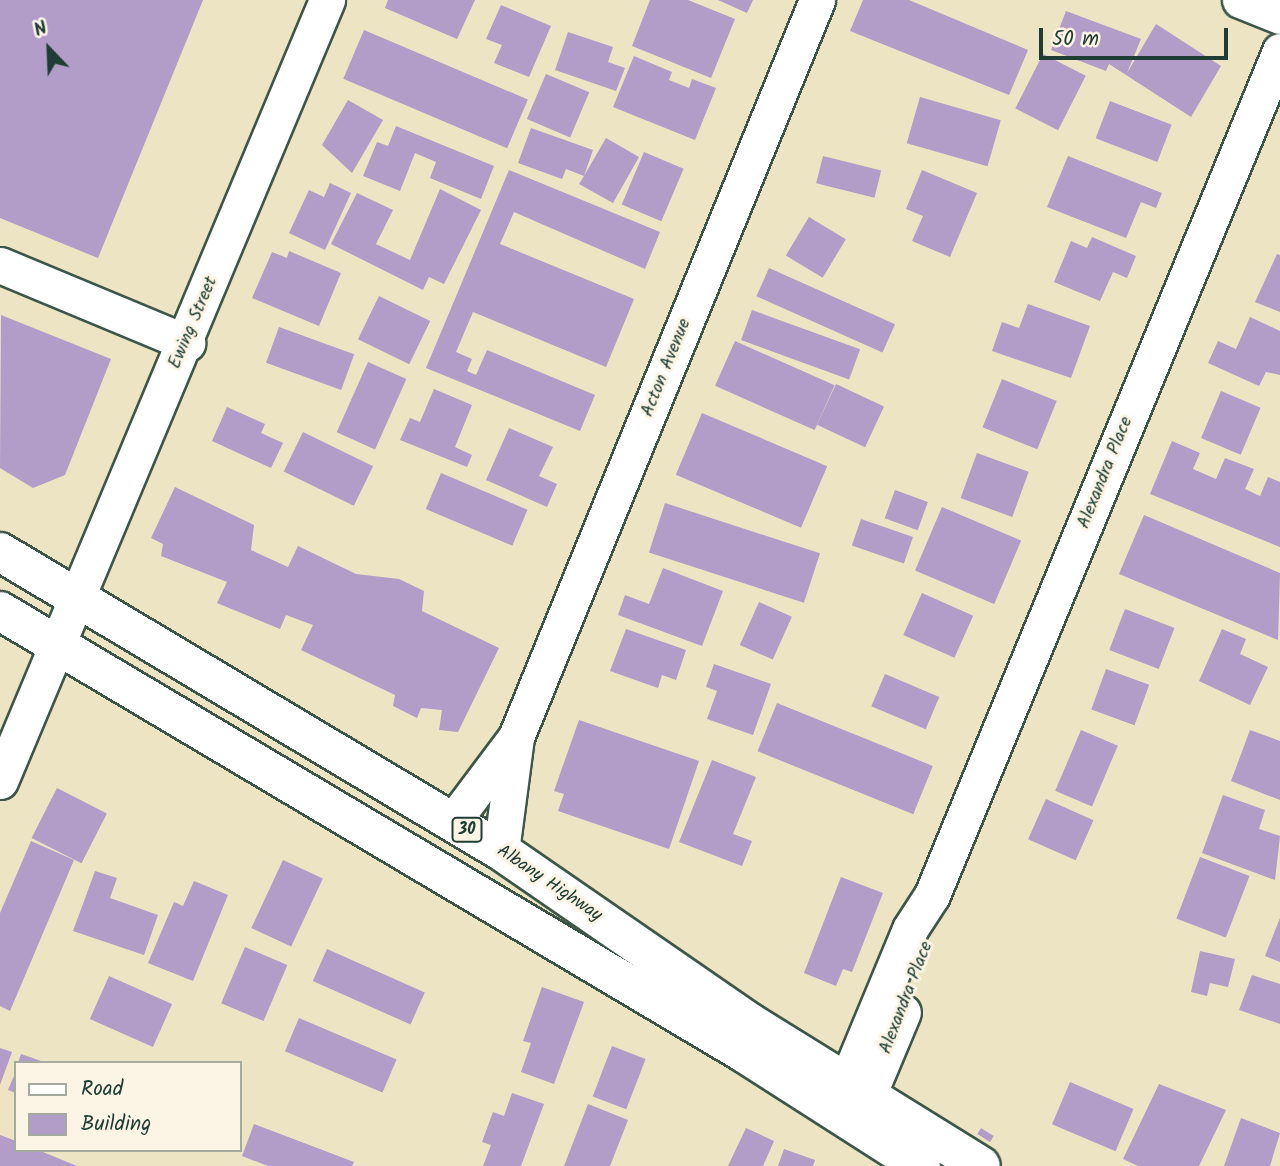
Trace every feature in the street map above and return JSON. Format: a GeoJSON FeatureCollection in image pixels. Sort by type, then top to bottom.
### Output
{"type":"FeatureCollection","features":[{"type":"Feature","properties":{"kind":"highway","name":"Albany Highway"},"geometry":{"type":"LineString","coordinates":[[0,552],[453,821],[856,1091],[981,1166]]}},
{"type":"Feature","properties":{"kind":"highway"},"geometry":{"type":"LineString","coordinates":[[0,611],[732,1046],[920,1166]]}},
{"type":"Feature","properties":{"kind":"street","name":"Ewing Street"},"geometry":{"type":"LineString","coordinates":[[0,781],[76,596],[187,343],[327,0]]}},
{"type":"Feature","properties":{"kind":"street","name":"Acton Avenue"},"geometry":{"type":"LineString","coordinates":[[500,851],[516,737],[817,0]]}},
{"type":"Feature","properties":{"kind":"street"},"geometry":{"type":"LineString","coordinates":[[1240,0],[1280,16]]}},
{"type":"Feature","properties":{"kind":"street","name":"Alexandra Place"},"geometry":{"type":"LineString","coordinates":[[856,1091],[910,929],[932,895],[1280,51]]}},
{"type":"Feature","properties":{"kind":"street"},"geometry":{"type":"LineString","coordinates":[[0,265],[187,343]]}},
{"type":"Feature","properties":{"kind":"street","name":"Acton Avenue"},"geometry":{"type":"LineString","coordinates":[[453,821],[516,737]]}},
{"type":"Feature","properties":{"kind":"building"},"geometry":{"type":"Polygon","coordinates":[[[0,0],[203,0],[98,258],[0,218],[0,0]]]}},
{"type":"Feature","properties":{"kind":"building"},"geometry":{"type":"Polygon","coordinates":[[[388,0],[475,0],[457,39],[385,8],[388,0]]]}},
{"type":"Feature","properties":{"kind":"building"},"geometry":{"type":"Polygon","coordinates":[[[650,0],[688,0],[735,19],[711,78],[632,46],[650,0]]]}},
{"type":"Feature","properties":{"kind":"building"},"geometry":{"type":"Polygon","coordinates":[[[718,0],[753,0],[747,13],[718,0]]]}},
{"type":"Feature","properties":{"kind":"building"},"geometry":{"type":"Polygon","coordinates":[[[863,0],[909,0],[1028,50],[1009,95],[850,31],[863,0]]]}},
{"type":"Feature","properties":{"kind":"building"},"geometry":{"type":"Polygon","coordinates":[[[501,5],[551,26],[529,77],[494,63],[502,45],[486,39],[501,5]]]}},
{"type":"Feature","properties":{"kind":"building"},"geometry":{"type":"Polygon","coordinates":[[[1066,11],[1141,39],[1127,73],[1156,24],[1221,66],[1191,117],[1109,64],[1106,71],[1051,50],[1066,11]]]}},
{"type":"Feature","properties":{"kind":"building"},"geometry":{"type":"Polygon","coordinates":[[[364,30],[528,100],[507,148],[343,79],[364,30]]]}},
{"type":"Feature","properties":{"kind":"building"},"geometry":{"type":"Polygon","coordinates":[[[568,32],[613,47],[608,62],[625,68],[616,91],[555,70],[568,32]]]}},
{"type":"Feature","properties":{"kind":"building"},"geometry":{"type":"Polygon","coordinates":[[[1043,54],[1086,76],[1058,130],[1015,108],[1043,54]]]}},
{"type":"Feature","properties":{"kind":"building"},"geometry":{"type":"Polygon","coordinates":[[[634,56],[672,72],[669,80],[689,88],[692,79],[716,88],[695,140],[613,107],[634,56]]]}},
{"type":"Feature","properties":{"kind":"building"},"geometry":{"type":"Polygon","coordinates":[[[546,74],[589,92],[570,137],[527,119],[546,74]]]}},
{"type":"Feature","properties":{"kind":"building"},"geometry":{"type":"Polygon","coordinates":[[[920,97],[1001,120],[988,166],[907,143],[920,97]]]}},
{"type":"Feature","properties":{"kind":"building"},"geometry":{"type":"Polygon","coordinates":[[[348,100],[383,120],[352,173],[322,145],[348,100]]]}},
{"type":"Feature","properties":{"kind":"building"},"geometry":{"type":"Polygon","coordinates":[[[1110,101],[1172,125],[1157,162],[1096,138],[1110,101]]]}},
{"type":"Feature","properties":{"kind":"building"},"geometry":{"type":"Polygon","coordinates":[[[396,126],[494,166],[481,199],[430,178],[436,162],[415,153],[400,191],[363,176],[377,142],[388,146],[396,126]]]}},
{"type":"Feature","properties":{"kind":"building"},"geometry":{"type":"Polygon","coordinates":[[[531,128],[593,150],[584,176],[566,169],[562,179],[518,163],[531,128]]]}},
{"type":"Feature","properties":{"kind":"building"},"geometry":{"type":"Polygon","coordinates":[[[606,138],[639,157],[613,203],[579,184],[606,138]]]}},
{"type":"Feature","properties":{"kind":"building"},"geometry":{"type":"Polygon","coordinates":[[[644,152],[684,169],[661,221],[622,204],[644,152]]]}},
{"type":"Feature","properties":{"kind":"building"},"geometry":{"type":"Polygon","coordinates":[[[823,156],[881,171],[874,198],[816,183],[823,156]]]}},
{"type":"Feature","properties":{"kind":"building"},"geometry":{"type":"Polygon","coordinates":[[[1068,156],[1162,193],[1156,208],[1141,202],[1126,238],[1047,207],[1068,156]]]}},
{"type":"Feature","properties":{"kind":"building"},"geometry":{"type":"Polygon","coordinates":[[[509,170],[660,232],[645,269],[514,212],[500,244],[634,299],[606,367],[473,312],[456,352],[472,359],[467,371],[476,375],[487,350],[595,395],[580,431],[426,368],[509,170]]]}},
{"type":"Feature","properties":{"kind":"building"},"geometry":{"type":"Polygon","coordinates":[[[922,170],[977,193],[950,257],[912,241],[923,216],[906,209],[922,170]]]}},
{"type":"Feature","properties":{"kind":"building"},"geometry":{"type":"Polygon","coordinates":[[[330,183],[351,193],[325,250],[289,233],[309,190],[324,197],[330,183]]]}},
{"type":"Feature","properties":{"kind":"building"},"geometry":{"type":"Polygon","coordinates":[[[440,189],[481,210],[444,284],[429,277],[423,290],[331,244],[357,193],[393,210],[376,244],[410,260],[440,189]]]}},
{"type":"Feature","properties":{"kind":"building"},"geometry":{"type":"Polygon","coordinates":[[[809,217],[846,239],[823,278],[786,256],[809,217]]]}},
{"type":"Feature","properties":{"kind":"building"},"geometry":{"type":"Polygon","coordinates":[[[1092,237],[1136,256],[1127,278],[1113,272],[1100,301],[1054,282],[1071,241],[1087,248],[1092,237]]]}},
{"type":"Feature","properties":{"kind":"building"},"geometry":{"type":"Polygon","coordinates":[[[289,251],[341,273],[319,326],[252,298],[272,252],[287,258],[289,251]]]}},
{"type":"Feature","properties":{"kind":"building"},"geometry":{"type":"Polygon","coordinates":[[[1277,254],[1280,255],[1280,312],[1255,302],[1277,254]]]}},
{"type":"Feature","properties":{"kind":"building"},"geometry":{"type":"Polygon","coordinates":[[[769,268],[895,324],[882,352],[756,296],[769,268]]]}},
{"type":"Feature","properties":{"kind":"building"},"geometry":{"type":"Polygon","coordinates":[[[379,296],[430,321],[409,364],[358,339],[379,296]]]}},
{"type":"Feature","properties":{"kind":"building"},"geometry":{"type":"Polygon","coordinates":[[[1028,304],[1090,326],[1071,378],[992,351],[1002,322],[1019,328],[1028,304]]]}},
{"type":"Feature","properties":{"kind":"building"},"geometry":{"type":"Polygon","coordinates":[[[752,310],[860,349],[849,379],[741,340],[752,310]]]}},
{"type":"Feature","properties":{"kind":"building"},"geometry":{"type":"Polygon","coordinates":[[[1,315],[111,359],[65,475],[33,488],[0,468],[1,315]]]}},
{"type":"Feature","properties":{"kind":"building"},"geometry":{"type":"Polygon","coordinates":[[[1250,317],[1280,331],[1280,375],[1266,372],[1259,386],[1208,363],[1218,341],[1236,349],[1250,317]]]}},
{"type":"Feature","properties":{"kind":"building"},"geometry":{"type":"Polygon","coordinates":[[[279,327],[354,354],[341,390],[266,363],[279,327]]]}},
{"type":"Feature","properties":{"kind":"building"},"geometry":{"type":"Polygon","coordinates":[[[735,341],[835,385],[815,430],[715,386],[735,341]]]}},
{"type":"Feature","properties":{"kind":"building"},"geometry":{"type":"Polygon","coordinates":[[[368,362],[406,379],[375,449],[337,432],[368,362]]]}},
{"type":"Feature","properties":{"kind":"building"},"geometry":{"type":"Polygon","coordinates":[[[1002,379],[1057,401],[1037,449],[983,427],[1002,379]]]}},
{"type":"Feature","properties":{"kind":"building"},"geometry":{"type":"Polygon","coordinates":[[[836,384],[884,406],[865,447],[817,425],[836,384]]]}},
{"type":"Feature","properties":{"kind":"building"},"geometry":{"type":"Polygon","coordinates":[[[434,389],[472,405],[455,447],[472,455],[467,467],[400,440],[410,418],[420,422],[434,389]]]}},
{"type":"Feature","properties":{"kind":"building"},"geometry":{"type":"Polygon","coordinates":[[[1221,391],[1261,408],[1241,455],[1201,438],[1221,391]]]}},
{"type":"Feature","properties":{"kind":"building"},"geometry":{"type":"Polygon","coordinates":[[[227,407],[265,424],[261,433],[283,443],[271,468],[212,441],[227,407]]]}},
{"type":"Feature","properties":{"kind":"building"},"geometry":{"type":"Polygon","coordinates":[[[702,413],[827,466],[801,528],[676,475],[702,413]]]}},
{"type":"Feature","properties":{"kind":"building"},"geometry":{"type":"Polygon","coordinates":[[[509,428],[553,447],[539,476],[557,484],[547,507],[486,480],[509,428]]]}},
{"type":"Feature","properties":{"kind":"building"},"geometry":{"type":"Polygon","coordinates":[[[303,432],[373,466],[354,506],[284,472],[303,432]]]}},
{"type":"Feature","properties":{"kind":"building"},"geometry":{"type":"Polygon","coordinates":[[[1172,441],[1200,453],[1193,469],[1216,479],[1225,458],[1254,469],[1245,489],[1260,496],[1268,477],[1280,482],[1280,547],[1150,494],[1172,441]]]}},
{"type":"Feature","properties":{"kind":"building"},"geometry":{"type":"Polygon","coordinates":[[[977,453],[1029,472],[1012,517],[961,498],[977,453]]]}},
{"type":"Feature","properties":{"kind":"building"},"geometry":{"type":"Polygon","coordinates":[[[441,473],[528,510],[512,546],[426,509],[441,473]]]}},
{"type":"Feature","properties":{"kind":"building"},"geometry":{"type":"Polygon","coordinates":[[[175,487],[254,525],[251,550],[288,567],[298,546],[356,574],[399,579],[424,591],[422,611],[499,648],[458,732],[439,730],[442,710],[421,708],[417,718],[393,706],[395,695],[301,650],[313,625],[286,615],[280,629],[217,603],[227,582],[161,556],[163,544],[151,538],[175,487]]]}},
{"type":"Feature","properties":{"kind":"building"},"geometry":{"type":"Polygon","coordinates":[[[895,490],[928,502],[918,530],[885,518],[895,490]]]}},
{"type":"Feature","properties":{"kind":"building"},"geometry":{"type":"Polygon","coordinates":[[[665,503],[820,553],[804,603],[649,552],[665,503]]]}},
{"type":"Feature","properties":{"kind":"building"},"geometry":{"type":"Polygon","coordinates":[[[942,507],[1021,541],[994,604],[915,571],[942,507]]]}},
{"type":"Feature","properties":{"kind":"building"},"geometry":{"type":"Polygon","coordinates":[[[1144,515],[1280,573],[1278,640],[1119,574],[1144,515]]]}},
{"type":"Feature","properties":{"kind":"building"},"geometry":{"type":"Polygon","coordinates":[[[861,519],[913,537],[904,563],[852,545],[861,519]]]}},
{"type":"Feature","properties":{"kind":"building"},"geometry":{"type":"Polygon","coordinates":[[[663,568],[723,591],[702,646],[618,615],[625,595],[649,604],[663,568]]]}},
{"type":"Feature","properties":{"kind":"building"},"geometry":{"type":"Polygon","coordinates":[[[922,593],[973,616],[954,658],[903,635],[922,593]]]}},
{"type":"Feature","properties":{"kind":"building"},"geometry":{"type":"Polygon","coordinates":[[[759,602],[792,617],[773,660],[740,645],[759,602]]]}},
{"type":"Feature","properties":{"kind":"building"},"geometry":{"type":"Polygon","coordinates":[[[1125,609],[1174,628],[1159,669],[1109,650],[1125,609]]]}},
{"type":"Feature","properties":{"kind":"building"},"geometry":{"type":"Polygon","coordinates":[[[626,629],[686,650],[676,680],[662,675],[658,688],[610,671],[626,629]]]}},
{"type":"Feature","properties":{"kind":"building"},"geometry":{"type":"Polygon","coordinates":[[[1222,629],[1246,639],[1240,654],[1268,667],[1250,705],[1199,681],[1222,629]]]}},
{"type":"Feature","properties":{"kind":"building"},"geometry":{"type":"Polygon","coordinates":[[[714,664],[771,684],[753,735],[707,719],[717,691],[706,687],[714,664]]]}},
{"type":"Feature","properties":{"kind":"building"},"geometry":{"type":"Polygon","coordinates":[[[1106,669],[1149,685],[1135,725],[1091,709],[1106,669]]]}},
{"type":"Feature","properties":{"kind":"building"},"geometry":{"type":"Polygon","coordinates":[[[885,674],[939,697],[926,729],[871,706],[885,674]]]}},
{"type":"Feature","properties":{"kind":"building"},"geometry":{"type":"Polygon","coordinates":[[[777,703],[933,766],[913,814],[758,751],[777,703]]]}},
{"type":"Feature","properties":{"kind":"building"},"geometry":{"type":"Polygon","coordinates":[[[579,720],[699,761],[669,849],[558,811],[564,794],[554,791],[579,720]]]}},
{"type":"Feature","properties":{"kind":"building"},"geometry":{"type":"Polygon","coordinates":[[[1081,730],[1118,746],[1092,806],[1055,791],[1081,730]]]}},
{"type":"Feature","properties":{"kind":"building"},"geometry":{"type":"Polygon","coordinates":[[[1250,730],[1280,741],[1280,800],[1231,781],[1250,730]]]}},
{"type":"Feature","properties":{"kind":"building"},"geometry":{"type":"Polygon","coordinates":[[[712,760],[756,777],[733,834],[752,841],[742,866],[679,842],[712,760]]]}},
{"type":"Feature","properties":{"kind":"building"},"geometry":{"type":"Polygon","coordinates":[[[57,788],[107,813],[81,863],[32,838],[57,788]]]}},
{"type":"Feature","properties":{"kind":"building"},"geometry":{"type":"Polygon","coordinates":[[[1223,795],[1265,810],[1259,829],[1280,836],[1275,880],[1202,853],[1223,795]]]}},
{"type":"Feature","properties":{"kind":"building"},"geometry":{"type":"Polygon","coordinates":[[[1046,799],[1094,820],[1076,860],[1028,839],[1046,799]]]}},
{"type":"Feature","properties":{"kind":"building"},"geometry":{"type":"Polygon","coordinates":[[[31,841],[74,860],[10,1011],[0,1006],[0,913],[31,841]]]}},
{"type":"Feature","properties":{"kind":"building"},"geometry":{"type":"Polygon","coordinates":[[[1200,857],[1249,876],[1226,938],[1176,919],[1200,857]]]}},
{"type":"Feature","properties":{"kind":"building"},"geometry":{"type":"Polygon","coordinates":[[[283,860],[323,879],[291,947],[251,928],[283,860]]]}},
{"type":"Feature","properties":{"kind":"building"},"geometry":{"type":"Polygon","coordinates":[[[95,871],[117,878],[110,898],[158,915],[144,955],[73,931],[95,871]]]}},
{"type":"Feature","properties":{"kind":"building"},"geometry":{"type":"Polygon","coordinates":[[[841,877],[883,893],[852,972],[843,969],[836,986],[804,973],[841,877]]]}},
{"type":"Feature","properties":{"kind":"building"},"geometry":{"type":"Polygon","coordinates":[[[194,881],[228,895],[193,981],[148,963],[174,902],[183,906],[194,881]]]}},
{"type":"Feature","properties":{"kind":"building"},"geometry":{"type":"Polygon","coordinates":[[[1280,918],[1280,962],[1265,956],[1280,918]]]}},
{"type":"Feature","properties":{"kind":"building"},"geometry":{"type":"Polygon","coordinates":[[[245,947],[287,965],[264,1021],[221,1003],[245,947]]]}},
{"type":"Feature","properties":{"kind":"building"},"geometry":{"type":"Polygon","coordinates":[[[327,949],[425,993],[411,1024],[313,981],[327,949]]]}},
{"type":"Feature","properties":{"kind":"building"},"geometry":{"type":"Polygon","coordinates":[[[1200,951],[1235,959],[1228,987],[1210,983],[1207,996],[1191,992],[1200,951]]]}},
{"type":"Feature","properties":{"kind":"building"},"geometry":{"type":"Polygon","coordinates":[[[1252,975],[1280,984],[1280,1024],[1239,1010],[1252,975]]]}},
{"type":"Feature","properties":{"kind":"building"},"geometry":{"type":"Polygon","coordinates":[[[109,976],[172,1004],[153,1047],[90,1019],[109,976]]]}},
{"type":"Feature","properties":{"kind":"building"},"geometry":{"type":"Polygon","coordinates":[[[542,987],[584,1002],[554,1084],[521,1072],[531,1043],[523,1041],[542,987]]]}},
{"type":"Feature","properties":{"kind":"building"},"geometry":{"type":"Polygon","coordinates":[[[299,1018],[397,1059],[383,1093],[285,1051],[299,1018]]]}},
{"type":"Feature","properties":{"kind":"building"},"geometry":{"type":"Polygon","coordinates":[[[612,1046],[646,1059],[626,1109],[593,1096],[612,1046]]]}},
{"type":"Feature","properties":{"kind":"building"},"geometry":{"type":"Polygon","coordinates":[[[0,1048],[12,1052],[0,1085],[0,1048]]]}},
{"type":"Feature","properties":{"kind":"building"},"geometry":{"type":"Polygon","coordinates":[[[21,1054],[41,1061],[19,1061],[21,1054]]]}},
{"type":"Feature","properties":{"kind":"building"},"geometry":{"type":"Polygon","coordinates":[[[14,1076],[14,1092],[8,1090],[14,1076]]]}},
{"type":"Feature","properties":{"kind":"building"},"geometry":{"type":"Polygon","coordinates":[[[1070,1082],[1134,1109],[1116,1151],[1052,1124],[1070,1082]]]}},
{"type":"Feature","properties":{"kind":"building"},"geometry":{"type":"Polygon","coordinates":[[[1159,1084],[1226,1110],[1199,1166],[1138,1166],[1123,1159],[1159,1084]]]}},
{"type":"Feature","properties":{"kind":"building"},"geometry":{"type":"Polygon","coordinates":[[[512,1093],[544,1104],[521,1166],[483,1166],[491,1145],[482,1142],[493,1112],[504,1116],[512,1093]]]}},
{"type":"Feature","properties":{"kind":"building"},"geometry":{"type":"Polygon","coordinates":[[[588,1104],[628,1120],[610,1166],[564,1166],[588,1104]]]}},
{"type":"Feature","properties":{"kind":"building"},"geometry":{"type":"Polygon","coordinates":[[[1241,1118],[1280,1133],[1270,1166],[1224,1166],[1241,1118]]]}},
{"type":"Feature","properties":{"kind":"building"},"geometry":{"type":"Polygon","coordinates":[[[254,1124],[354,1162],[352,1166],[268,1166],[242,1156],[254,1124]]]}},
{"type":"Feature","properties":{"kind":"building"},"geometry":{"type":"Polygon","coordinates":[[[746,1128],[774,1141],[763,1166],[728,1166],[746,1128]]]}},
{"type":"Feature","properties":{"kind":"building"},"geometry":{"type":"Polygon","coordinates":[[[981,1128],[994,1136],[990,1142],[977,1134],[981,1128]]]}},
{"type":"Feature","properties":{"kind":"building"},"geometry":{"type":"Polygon","coordinates":[[[0,1135],[14,1140],[14,1152],[43,1152],[77,1166],[0,1166],[0,1135]]]}},
{"type":"Feature","properties":{"kind":"building"},"geometry":{"type":"Polygon","coordinates":[[[784,1149],[815,1160],[813,1166],[778,1166],[784,1149]]]}}]}
